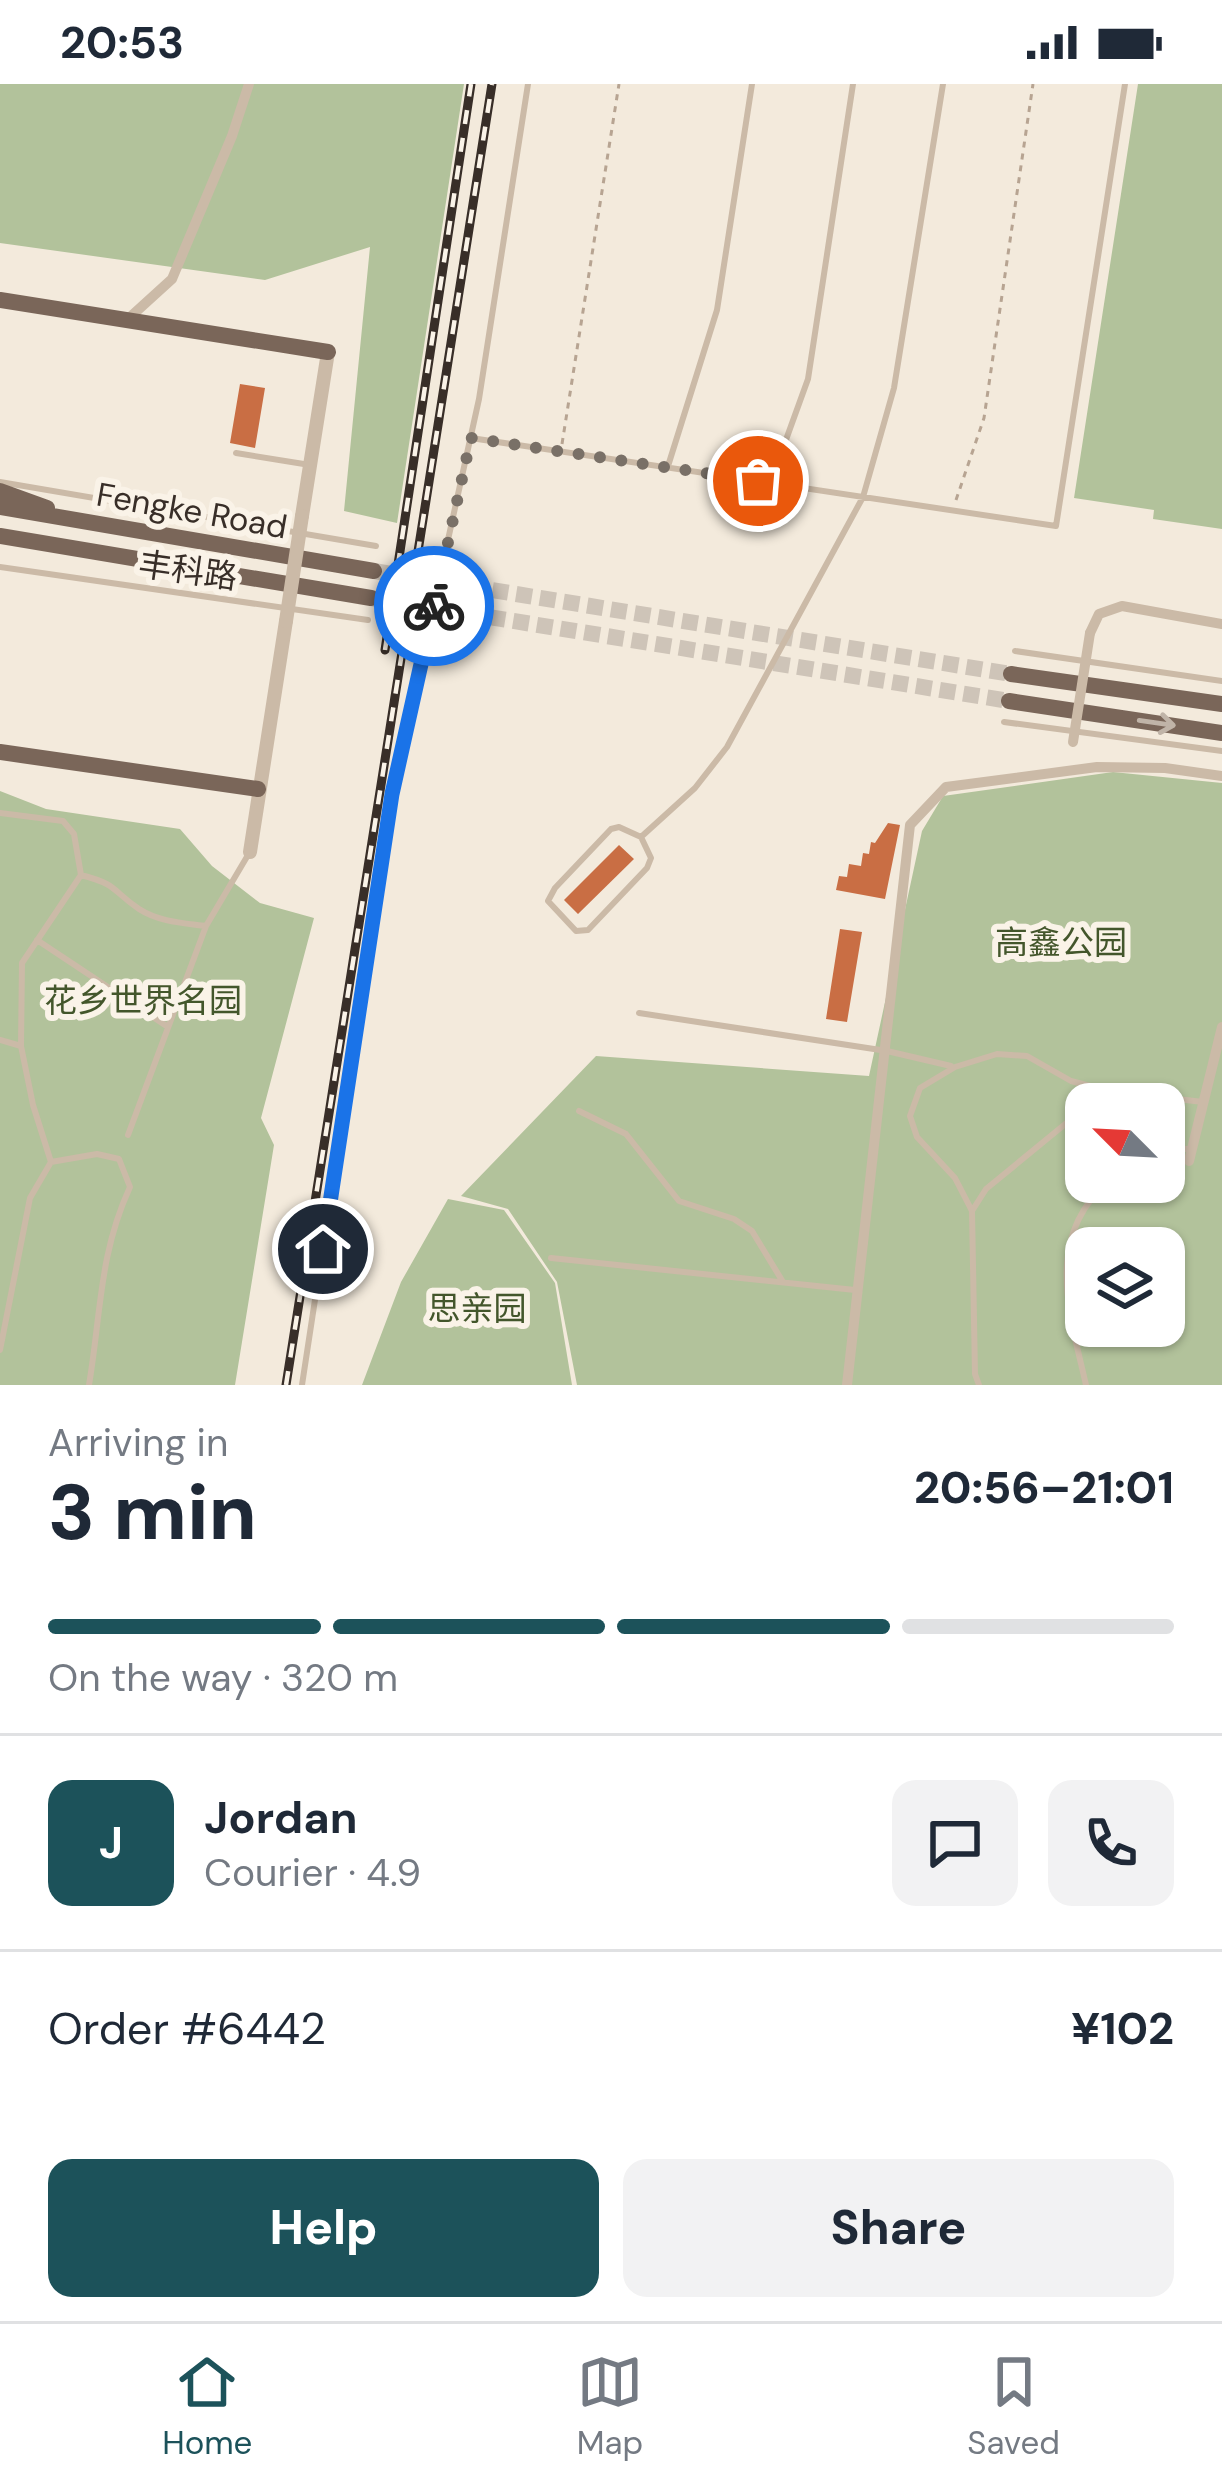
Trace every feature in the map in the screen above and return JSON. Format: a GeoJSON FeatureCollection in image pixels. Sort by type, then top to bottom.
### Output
{"type":"FeatureCollection","features":[{"type":"Feature","properties":{"kind":"main road"},"geometry":{"type":"LineString","coordinates":[[0,300],[328,352]]}},
{"type":"Feature","properties":{"kind":"main road"},"geometry":{"type":"LineString","coordinates":[[0,491],[88,522]]}},
{"type":"Feature","properties":{"kind":"main road","name":"Fengke Road"},"geometry":{"type":"LineString","coordinates":[[0,507],[374,571]]}},
{"type":"Feature","properties":{"kind":"main road","name":"Fengke Road"},"geometry":{"type":"LineString","coordinates":[[0,536],[371,598]]}},
{"type":"Feature","properties":{"kind":"main road"},"geometry":{"type":"LineString","coordinates":[[0,549],[78,548]]}},
{"type":"Feature","properties":{"kind":"main road"},"geometry":{"type":"LineString","coordinates":[[1010,674],[1222,704]]}},
{"type":"Feature","properties":{"kind":"main road"},"geometry":{"type":"LineString","coordinates":[[1009,701],[1222,733]]}},
{"type":"Feature","properties":{"kind":"main road"},"geometry":{"type":"LineString","coordinates":[[0,752],[258,789]]}},
{"type":"Feature","properties":{"kind":"street"},"geometry":{"type":"LineString","coordinates":[[128,319],[172,279],[249,84]]}},
{"type":"Feature","properties":{"kind":"street"},"geometry":{"type":"LineString","coordinates":[[250,852],[328,352]]}},
{"type":"Feature","properties":{"kind":"street"},"geometry":{"type":"LineString","coordinates":[[1069,770],[1090,633],[1099,614],[1122,606],[1222,625]]}},
{"type":"Feature","properties":{"kind":"street"},"geometry":{"type":"LineString","coordinates":[[848,1385],[910,825],[946,787],[1069,770],[1165,768],[1222,776]]}},
{"type":"Feature","properties":{"kind":"street"},"geometry":{"type":"LineString","coordinates":[[1190,1155],[1222,1027]]}},
{"type":"Feature","properties":{"kind":"street"},"geometry":{"type":"LineString","coordinates":[[1208,1083],[1222,1085]]}},
{"type":"Feature","properties":{"kind":"lane"},"geometry":{"type":"LineString","coordinates":[[302,1385],[392,794],[471,438],[528,84]]}},
{"type":"Feature","properties":{"kind":"lane"},"geometry":{"type":"LineString","coordinates":[[668,467],[717,310],[752,84]]}},
{"type":"Feature","properties":{"kind":"lane"},"geometry":{"type":"LineString","coordinates":[[762,506],[808,379],[853,84]]}},
{"type":"Feature","properties":{"kind":"lane"},"geometry":{"type":"LineString","coordinates":[[641,837],[695,788],[727,747],[862,497],[894,388],[943,84]]}},
{"type":"Feature","properties":{"kind":"lane"},"geometry":{"type":"LineString","coordinates":[[471,438],[1056,526],[1125,84]]}},
{"type":"Feature","properties":{"kind":"lane"},"geometry":{"type":"LineString","coordinates":[[236,454],[310,465]]}},
{"type":"Feature","properties":{"kind":"lane","name":"丰科路"},"geometry":{"type":"LineString","coordinates":[[0,482],[376,545]]}},
{"type":"Feature","properties":{"kind":"lane","name":"丰科路"},"geometry":{"type":"LineString","coordinates":[[0,567],[368,620]]}},
{"type":"Feature","properties":{"kind":"lane"},"geometry":{"type":"LineString","coordinates":[[1015,651],[1222,681]]}},
{"type":"Feature","properties":{"kind":"lane"},"geometry":{"type":"LineString","coordinates":[[1004,722],[1222,752]]}},
{"type":"Feature","properties":{"kind":"lane"},"geometry":{"type":"LineString","coordinates":[[0,813],[63,821],[74,834],[81,875],[22,962],[21,1046],[51,1162],[30,1198],[0,1350]]}},
{"type":"Feature","properties":{"kind":"lane"},"geometry":{"type":"LineString","coordinates":[[619,827],[641,837],[652,858],[647,868],[588,930],[576,932],[552,910],[548,901],[555,887],[611,829],[619,827]]}},
{"type":"Feature","properties":{"kind":"lane"},"geometry":{"type":"LineString","coordinates":[[128,1135],[206,926],[250,852]]}},
{"type":"Feature","properties":{"kind":"lane"},"geometry":{"type":"LineString","coordinates":[[81,875],[113,884],[140,909],[167,921],[206,926]]}},
{"type":"Feature","properties":{"kind":"lane"},"geometry":{"type":"LineString","coordinates":[[37,940],[169,1027]]}},
{"type":"Feature","properties":{"kind":"lane"},"geometry":{"type":"LineString","coordinates":[[639,1012],[955,1067]]}},
{"type":"Feature","properties":{"kind":"lane"},"geometry":{"type":"LineString","coordinates":[[0,1040],[21,1046]]}},
{"type":"Feature","properties":{"kind":"lane"},"geometry":{"type":"LineString","coordinates":[[979,1385],[972,1211],[955,1178],[917,1137],[910,1116],[920,1088],[955,1067],[997,1054],[1027,1056],[1078,1083]]}},
{"type":"Feature","properties":{"kind":"lane"},"geometry":{"type":"LineString","coordinates":[[1185,1100],[1203,1102]]}},
{"type":"Feature","properties":{"kind":"lane"},"geometry":{"type":"LineString","coordinates":[[579,1111],[626,1135],[679,1201],[734,1219],[752,1232],[783,1282]]}},
{"type":"Feature","properties":{"kind":"lane"},"geometry":{"type":"LineString","coordinates":[[972,1211],[986,1189],[1065,1124]]}},
{"type":"Feature","properties":{"kind":"lane"},"geometry":{"type":"LineString","coordinates":[[51,1162],[98,1154],[119,1159],[130,1187],[102,1264],[89,1385]]}},
{"type":"Feature","properties":{"kind":"lane"},"geometry":{"type":"LineString","coordinates":[[1185,1154],[1190,1155]]}},
{"type":"Feature","properties":{"kind":"lane"},"geometry":{"type":"LineString","coordinates":[[1086,1385],[1065,1292],[1069,1241],[1090,1203]]}},
{"type":"Feature","properties":{"kind":"lane"},"geometry":{"type":"LineString","coordinates":[[551,1258],[859,1290]]}},
{"type":"Feature","properties":{"kind":"path"},"geometry":{"type":"LineString","coordinates":[[561,451],[619,84]]}},
{"type":"Feature","properties":{"kind":"path"},"geometry":{"type":"LineString","coordinates":[[953,510],[983,418],[1033,84]]}},
{"type":"Feature","properties":{"kind":"green space"},"geometry":{"type":"Polygon","coordinates":[[[0,84],[464,84],[397,523],[344,511],[370,247],[265,280],[0,243],[0,84]]]}},
{"type":"Feature","properties":{"kind":"green space"},"geometry":{"type":"Polygon","coordinates":[[[1138,84],[1222,84],[1222,529],[1153,519],[1154,510],[1074,498],[1138,84]]]}},
{"type":"Feature","properties":{"kind":"green space","name":"高鑫公园"},"geometry":{"type":"Polygon","coordinates":[[[1113,772],[1222,783],[1222,1385],[577,1385],[557,1282],[508,1209],[461,1196],[596,1056],[869,1076],[922,831],[943,796],[1113,772]]]}},
{"type":"Feature","properties":{"kind":"green space","name":"花乡世界名园"},"geometry":{"type":"Polygon","coordinates":[[[0,791],[46,809],[180,829],[212,866],[260,903],[314,918],[261,1118],[274,1145],[235,1385],[0,1385],[0,791]]]}},
{"type":"Feature","properties":{"kind":"green space","name":"思亲园"},"geometry":{"type":"Polygon","coordinates":[[[448,1199],[504,1210],[555,1283],[572,1385],[362,1385],[401,1282],[448,1199]]]}},
{"type":"Feature","properties":{"kind":"building"},"geometry":{"type":"Polygon","coordinates":[[[240,384],[265,388],[255,448],[230,443],[240,384]]]}},
{"type":"Feature","properties":{"kind":"building"},"geometry":{"type":"Polygon","coordinates":[[[888,823],[900,825],[885,899],[836,890],[839,876],[847,877],[849,864],[861,866],[863,853],[869,854],[871,842],[875,843],[888,823]]]}},
{"type":"Feature","properties":{"kind":"building"},"geometry":{"type":"Polygon","coordinates":[[[619,845],[634,859],[578,914],[564,900],[619,845]]]}},
{"type":"Feature","properties":{"kind":"building"},"geometry":{"type":"Polygon","coordinates":[[[840,929],[862,932],[847,1022],[826,1019],[840,929]]]}},
{"type":"Feature","properties":{"kind":"tunnel"},"geometry":{"type":"LineString","coordinates":[[374,571],[1011,674]]}},
{"type":"Feature","properties":{"kind":"tunnel"},"geometry":{"type":"LineString","coordinates":[[371,598],[1009,701]]}},
{"type":"Feature","properties":{"kind":"railway"},"geometry":{"type":"LineString","coordinates":[[385,650],[471,84]]}},
{"type":"Feature","properties":{"kind":"railway"},"geometry":{"type":"LineString","coordinates":[[286,1385],[492,84]]}},
{"type":"Feature","properties":{"kind":"way so far"},"geometry":{"type":"LineString","coordinates":[[434,606],[471,438],[758,481]]}},
{"type":"Feature","properties":{"kind":"route"},"geometry":{"type":"LineString","coordinates":[[323,1249],[392,794],[434,606]]}}]}
